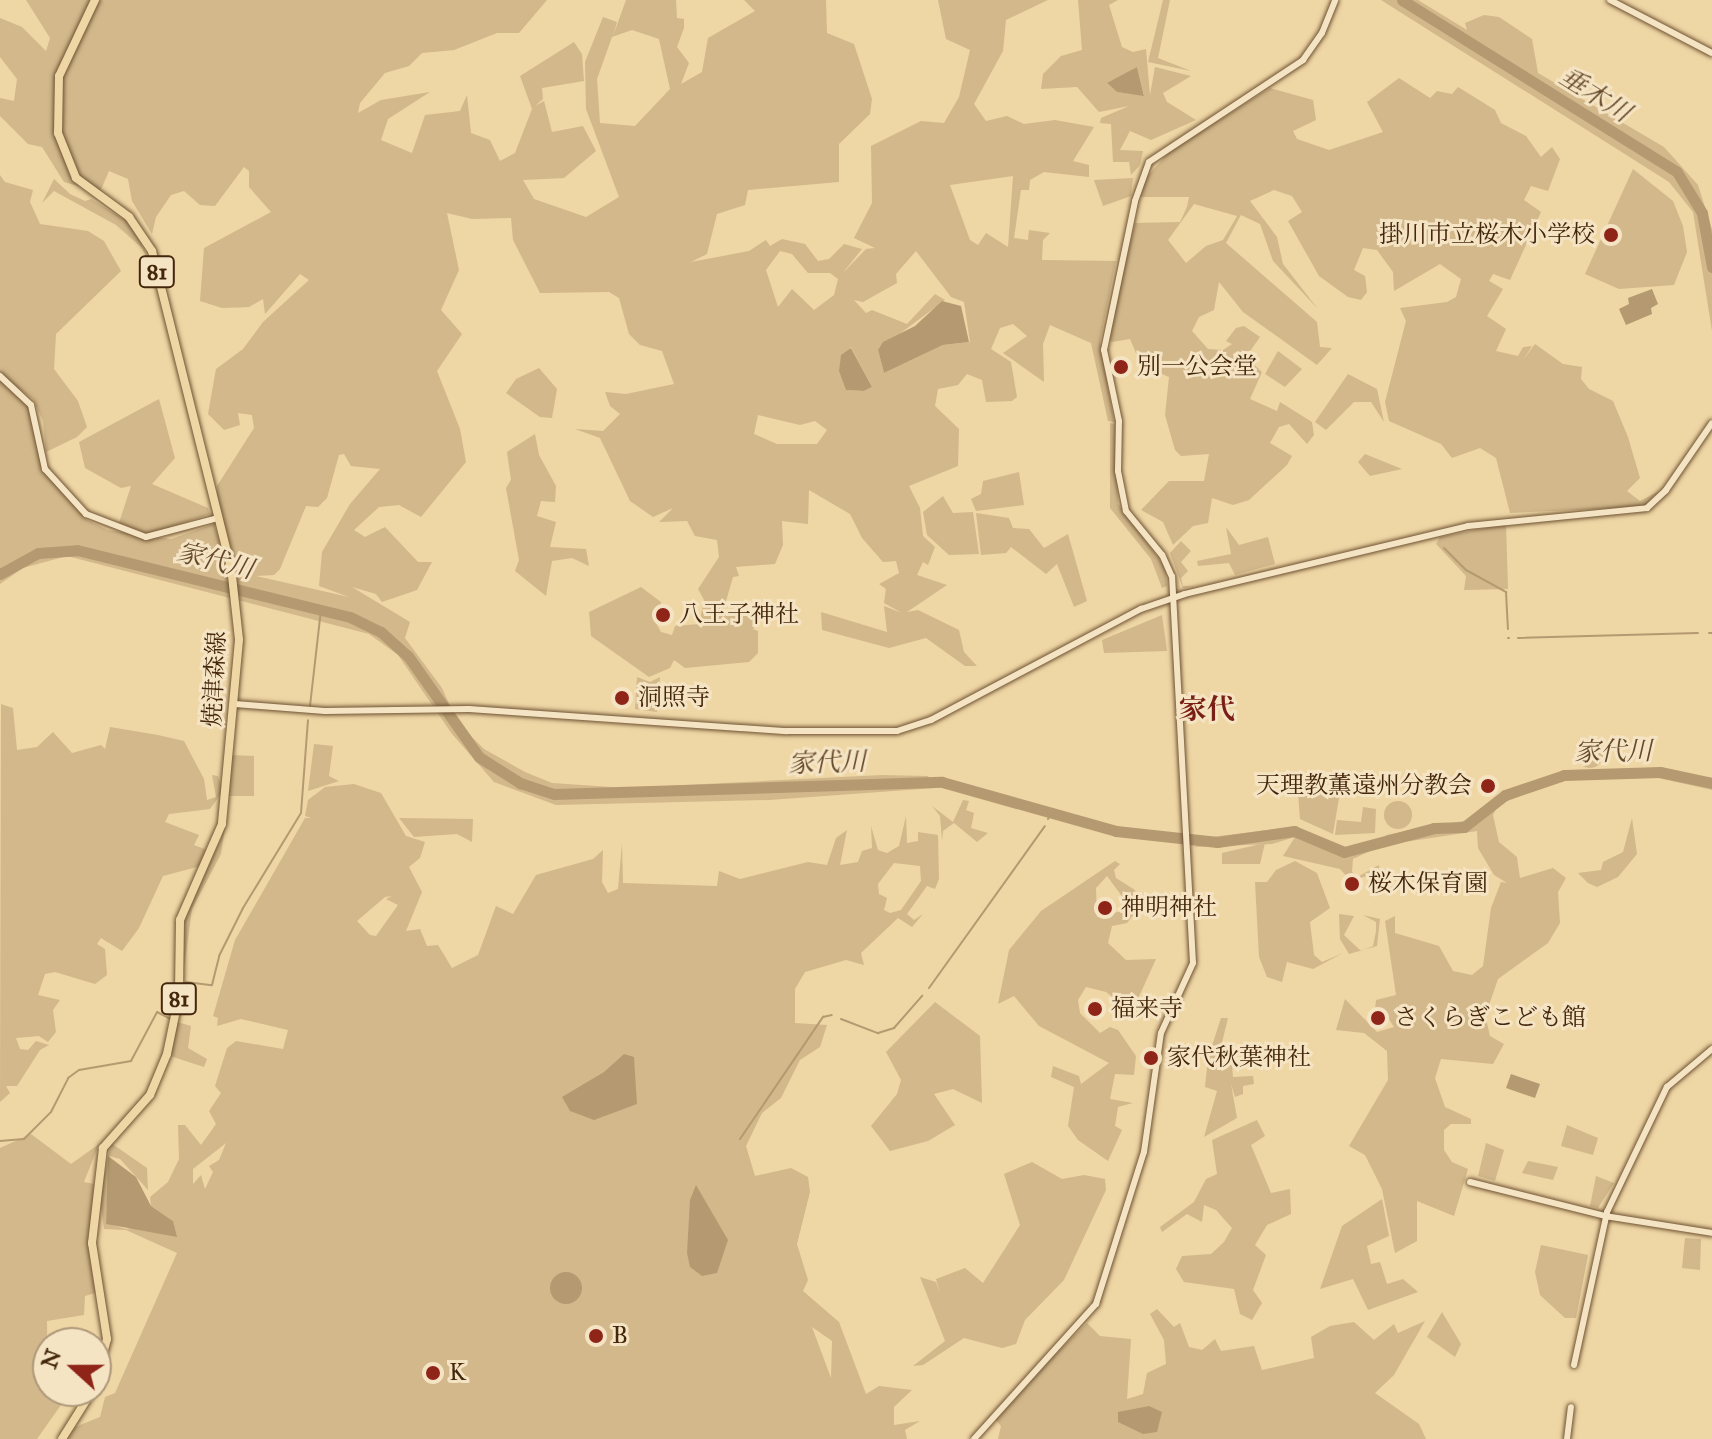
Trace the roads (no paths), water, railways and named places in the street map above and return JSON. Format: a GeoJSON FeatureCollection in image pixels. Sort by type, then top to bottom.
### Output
{"type":"FeatureCollection","features":[{"type":"Feature","properties":{"kind":"main road","name":"焼津森線"},"geometry":{"type":"LineString","coordinates":[[95,0],[59,76],[56,120],[62,148],[83,186],[129,217],[152,251],[237,600],[235,704],[222,824],[180,920],[178,1012],[163,1070],[150,1095],[103,1148],[92,1243],[105,1327]]}},
{"type":"Feature","properties":{"kind":"main road"},"geometry":{"type":"LineString","coordinates":[[62,1439],[82,1407]]}},
{"type":"Feature","properties":{"kind":"street"},"geometry":{"type":"LineString","coordinates":[[974,1439],[1096,1304],[1144,1152],[1163,1027],[1191,974],[1171,570],[1126,511],[1120,492],[1119,421],[1104,350],[1135,201],[1149,162],[1303,60],[1322,33],[1335,0]]}},
{"type":"Feature","properties":{"kind":"street"},"geometry":{"type":"LineString","coordinates":[[1610,0],[1712,53]]}},
{"type":"Feature","properties":{"kind":"street"},"geometry":{"type":"LineString","coordinates":[[0,376],[31,405],[45,469],[86,514],[146,537],[218,518]]}},
{"type":"Feature","properties":{"kind":"street"},"geometry":{"type":"LineString","coordinates":[[235,704],[325,711],[449,709],[787,731],[897,731],[942,715],[1141,609],[1174,597],[1468,526],[1647,508],[1666,490],[1712,423]]}},
{"type":"Feature","properties":{"kind":"street"},"geometry":{"type":"LineString","coordinates":[[1574,1365],[1605,1216],[1667,1087],[1712,1049]]}},
{"type":"Feature","properties":{"kind":"street"},"geometry":{"type":"LineString","coordinates":[[1470,1182],[1605,1216],[1712,1233]]}},
{"type":"Feature","properties":{"kind":"street"},"geometry":{"type":"LineString","coordinates":[[1567,1439],[1571,1407]]}},
{"type":"Feature","properties":{"kind":"waterway","name":"垂木川"},"geometry":{"type":"LineString","coordinates":[[1402,0],[1677,172],[1702,213],[1712,267]]}},
{"type":"Feature","properties":{"kind":"waterway"},"geometry":{"type":"LineString","coordinates":[[1444,548],[1466,570],[1506,592],[1508,629]]}},
{"type":"Feature","properties":{"kind":"waterway","name":"家代川"},"geometry":{"type":"LineString","coordinates":[[0,574],[38,553],[77,550],[350,617],[381,632],[408,656],[479,757],[520,783],[554,794],[942,782],[1116,831],[1217,842],[1294,831],[1344,852],[1434,828],[1464,827],[1505,795],[1564,775],[1660,772],[1712,783]]}},
{"type":"Feature","properties":{"kind":"waterway"},"geometry":{"type":"LineString","coordinates":[[310,706],[321,610]]}},
{"type":"Feature","properties":{"kind":"waterway"},"geometry":{"type":"LineString","coordinates":[[1518,638],[1698,633]]}},
{"type":"Feature","properties":{"kind":"waterway"},"geometry":{"type":"LineString","coordinates":[[186,982],[212,985],[219,956],[243,908],[301,813],[308,720]]}},
{"type":"Feature","properties":{"kind":"waterway","name":"家代川"},"geometry":{"type":"LineString","coordinates":[[1048,819],[1050,815]]}},
{"type":"Feature","properties":{"kind":"waterway"},"geometry":{"type":"LineString","coordinates":[[929,988],[1045,826]]}},
{"type":"Feature","properties":{"kind":"waterway"},"geometry":{"type":"LineString","coordinates":[[841,1019],[878,1033],[894,1028],[922,996]]}},
{"type":"Feature","properties":{"kind":"waterway"},"geometry":{"type":"LineString","coordinates":[[0,1141],[24,1139],[51,1112],[68,1078],[79,1070],[131,1061],[157,1012],[171,1019]]}},
{"type":"Feature","properties":{"kind":"waterway"},"geometry":{"type":"LineString","coordinates":[[740,1139],[823,1017],[832,1015]]}},
{"type":"Feature","properties":{"kind":"place","name":"掛川市立桜木小学校"},"geometry":{"type":"Point","coordinates":[1611,235]}},
{"type":"Feature","properties":{"kind":"place","name":"別一公会堂"},"geometry":{"type":"Point","coordinates":[1121,367]}},
{"type":"Feature","properties":{"kind":"place","name":"八王子神社"},"geometry":{"type":"Point","coordinates":[663,615]}},
{"type":"Feature","properties":{"kind":"place","name":"洞照寺"},"geometry":{"type":"Point","coordinates":[622,698]}},
{"type":"Feature","properties":{"kind":"place","name":"天理教薫遠州分教会"},"geometry":{"type":"Point","coordinates":[1488,786]}},
{"type":"Feature","properties":{"kind":"place","name":"桜木保育園"},"geometry":{"type":"Point","coordinates":[1352,884]}},
{"type":"Feature","properties":{"kind":"place","name":"神明神社"},"geometry":{"type":"Point","coordinates":[1105,908]}},
{"type":"Feature","properties":{"kind":"place","name":"福来寺"},"geometry":{"type":"Point","coordinates":[1095,1009]}},
{"type":"Feature","properties":{"kind":"place","name":"さくらぎこども館"},"geometry":{"type":"Point","coordinates":[1378,1018]}},
{"type":"Feature","properties":{"kind":"place","name":"家代秋葉神社"},"geometry":{"type":"Point","coordinates":[1151,1058]}},
{"type":"Feature","properties":{"kind":"place","name":"B"},"geometry":{"type":"Point","coordinates":[596,1336]}},
{"type":"Feature","properties":{"kind":"place","name":"K"},"geometry":{"type":"Point","coordinates":[433,1373]}},
{"type":"Feature","properties":{"kind":"district","name":"家代"},"geometry":{"type":"Point","coordinates":[1207,710]}}]}
